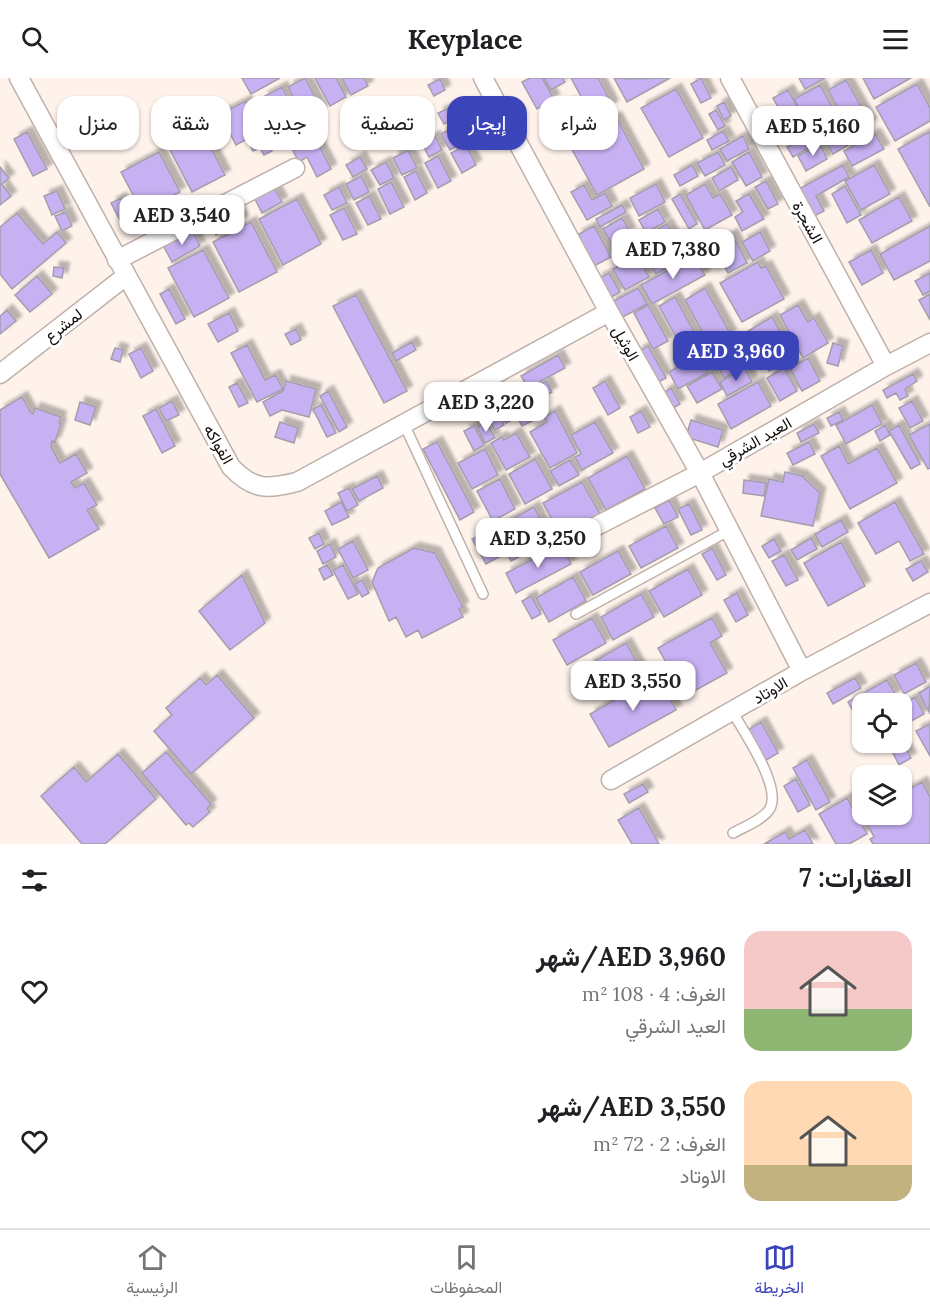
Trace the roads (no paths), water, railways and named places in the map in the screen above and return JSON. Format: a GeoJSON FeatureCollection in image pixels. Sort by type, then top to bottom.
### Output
{"type":"FeatureCollection","features":[{"type":"Feature","properties":{"kind":"street","name":"الفواكه"},"geometry":{"type":"LineString","coordinates":[[19,78],[231,467],[240,477],[257,486],[272,488],[297,482],[609,312]]}},
{"type":"Feature","properties":{"kind":"street","name":"الوثيل"},"geometry":{"type":"LineString","coordinates":[[483,78],[609,312],[700,473],[802,671]]}},
{"type":"Feature","properties":{"kind":"street","name":"الشجرة"},"geometry":{"type":"LineString","coordinates":[[730,78],[886,366]]}},
{"type":"Feature","properties":{"kind":"street"},"geometry":{"type":"LineString","coordinates":[[117,260],[295,168]]}},
{"type":"Feature","properties":{"kind":"street","name":"لمشرع"},"geometry":{"type":"LineString","coordinates":[[0,374],[126,276]]}},
{"type":"Feature","properties":{"kind":"street","name":"العيد الشرقي"},"geometry":{"type":"LineString","coordinates":[[579,535],[700,473],[930,343]]}},
{"type":"Feature","properties":{"kind":"street","name":"الاوتاد"},"geometry":{"type":"LineString","coordinates":[[611,780],[802,671],[930,603]]}},
{"type":"Feature","properties":{"kind":"lane"},"geometry":{"type":"LineString","coordinates":[[404,424],[483,594]]}},
{"type":"Feature","properties":{"kind":"lane"},"geometry":{"type":"LineString","coordinates":[[576,614],[730,530]]}},
{"type":"Feature","properties":{"kind":"lane"},"geometry":{"type":"LineString","coordinates":[[732,711],[766,773],[773,797],[771,808],[765,814],[733,833]]}}]}
